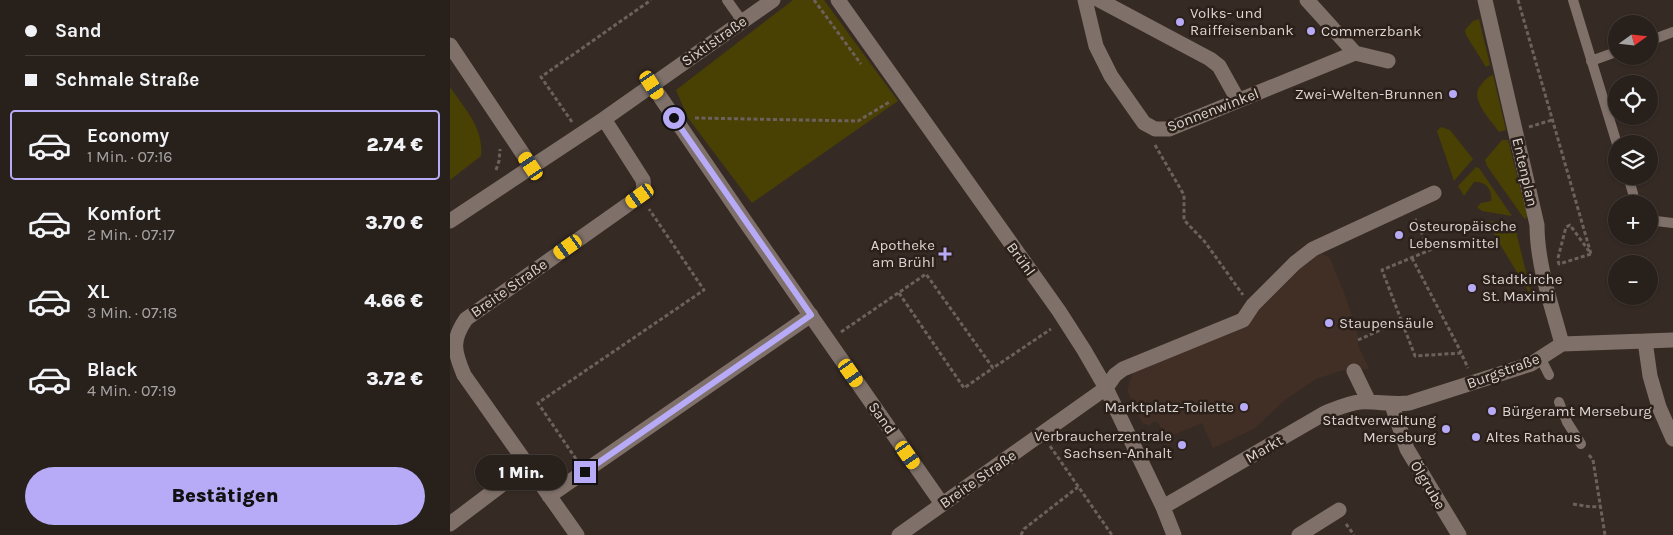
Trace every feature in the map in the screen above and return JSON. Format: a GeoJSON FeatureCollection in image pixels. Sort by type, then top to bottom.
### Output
{"type":"FeatureCollection","features":[{"type":"Feature","properties":{"kind":"street","name":"Sixtistraße"},"geometry":{"type":"LineString","coordinates":[[450,221],[604,119],[773,0]]}},
{"type":"Feature","properties":{"kind":"street","name":"Brühl"},"geometry":{"type":"LineString","coordinates":[[838,0],[1064,320],[1106,388],[1163,507],[1174,535]]}},
{"type":"Feature","properties":{"kind":"street","name":"Sonnenwinkel"},"geometry":{"type":"LineString","coordinates":[[1085,0],[1096,46],[1104,64],[1139,116],[1150,127],[1156,129],[1169,129],[1354,54]]}},
{"type":"Feature","properties":{"kind":"street"},"geometry":{"type":"LineString","coordinates":[[1099,0],[1210,59],[1219,66],[1238,100]]}},
{"type":"Feature","properties":{"kind":"street"},"geometry":{"type":"LineString","coordinates":[[1307,0],[1354,54],[1388,61]]}},
{"type":"Feature","properties":{"kind":"street","name":"Entenplan"},"geometry":{"type":"LineString","coordinates":[[1485,0],[1537,225],[1537,243],[1542,268],[1562,344]]}},
{"type":"Feature","properties":{"kind":"street"},"geometry":{"type":"LineString","coordinates":[[450,45],[531,166]]}},
{"type":"Feature","properties":{"kind":"street","name":"Sand"},"geometry":{"type":"LineString","coordinates":[[652,85],[942,504]]}},
{"type":"Feature","properties":{"kind":"street"},"geometry":{"type":"LineString","coordinates":[[604,119],[643,180],[644,188],[640,196]]}},
{"type":"Feature","properties":{"kind":"street"},"geometry":{"type":"LineString","coordinates":[[1106,388],[1116,375],[1131,365],[1243,320],[1252,307],[1295,263],[1313,249],[1434,192]]}},
{"type":"Feature","properties":{"kind":"street","name":"Breite Straße"},"geometry":{"type":"LineString","coordinates":[[577,535],[464,375],[457,358],[455,343],[459,330],[466,319],[640,196]]}},
{"type":"Feature","properties":{"kind":"street"},"geometry":{"type":"LineString","coordinates":[[549,496],[811,315]]}},
{"type":"Feature","properties":{"kind":"street"},"geometry":{"type":"LineString","coordinates":[[1562,344],[1673,340]]}},
{"type":"Feature","properties":{"kind":"street"},"geometry":{"type":"LineString","coordinates":[[1645,341],[1650,376],[1659,407],[1672,436]]}},
{"type":"Feature","properties":{"kind":"street","name":"Burgstraße"},"geometry":{"type":"LineString","coordinates":[[1392,405],[1409,403],[1531,364],[1562,344]]}},
{"type":"Feature","properties":{"kind":"street"},"geometry":{"type":"LineString","coordinates":[[1354,370],[1370,402]]}},
{"type":"Feature","properties":{"kind":"street","name":"Breite Straße"},"geometry":{"type":"LineString","coordinates":[[899,535],[1106,388]]}},
{"type":"Feature","properties":{"kind":"street","name":"Markt"},"geometry":{"type":"LineString","coordinates":[[1163,507],[1325,413],[1358,402],[1392,405]]}},
{"type":"Feature","properties":{"kind":"street","name":"Ölgrube"},"geometry":{"type":"LineString","coordinates":[[1392,405],[1407,449],[1459,535]]}},
{"type":"Feature","properties":{"kind":"street"},"geometry":{"type":"LineString","coordinates":[[450,524],[528,465]]}},
{"type":"Feature","properties":{"kind":"street"},"geometry":{"type":"LineString","coordinates":[[1299,535],[1339,510]]}},
{"type":"Feature","properties":{"kind":"lane"},"geometry":{"type":"LineString","coordinates":[[727,0],[742,21]]}},
{"type":"Feature","properties":{"kind":"lane"},"geometry":{"type":"LineString","coordinates":[[1572,0],[1614,135]]}},
{"type":"Feature","properties":{"kind":"lane"},"geometry":{"type":"LineString","coordinates":[[1658,38],[1673,32]]}},
{"type":"Feature","properties":{"kind":"lane"},"geometry":{"type":"LineString","coordinates":[[1591,61],[1608,55]]}},
{"type":"Feature","properties":{"kind":"lane"},"geometry":{"type":"LineString","coordinates":[[1658,221],[1673,223]]}},
{"type":"Feature","properties":{"kind":"lane"},"geometry":{"type":"LineString","coordinates":[[1541,359],[1549,375]]}},
{"type":"Feature","properties":{"kind":"lane"},"geometry":{"type":"LineString","coordinates":[[1559,402],[1567,422],[1581,444]]}},
{"type":"Feature","properties":{"kind":"path"},"geometry":{"type":"LineString","coordinates":[[580,134],[541,77],[651,0]]}},
{"type":"Feature","properties":{"kind":"path"},"geometry":{"type":"LineString","coordinates":[[1518,0],[1591,254]]}},
{"type":"Feature","properties":{"kind":"path"},"geometry":{"type":"LineString","coordinates":[[674,118],[858,121],[903,93]]}},
{"type":"Feature","properties":{"kind":"path"},"geometry":{"type":"LineString","coordinates":[[1541,124],[1552,120]]}},
{"type":"Feature","properties":{"kind":"path"},"geometry":{"type":"LineString","coordinates":[[1150,127],[1150,138],[1184,195],[1184,220],[1205,242],[1252,307]]}},
{"type":"Feature","properties":{"kind":"path"},"geometry":{"type":"LineString","coordinates":[[496,171],[500,161],[498,142]]}},
{"type":"Feature","properties":{"kind":"path"},"geometry":{"type":"LineString","coordinates":[[585,472],[538,403],[704,290],[640,196]]}},
{"type":"Feature","properties":{"kind":"path"},"geometry":{"type":"LineString","coordinates":[[1409,205],[1430,250],[1382,270],[1415,356],[1461,352]]}},
{"type":"Feature","properties":{"kind":"path"},"geometry":{"type":"LineString","coordinates":[[1570,225],[1591,254],[1559,264],[1558,259],[1566,226],[1570,225]]}},
{"type":"Feature","properties":{"kind":"path"},"geometry":{"type":"LineString","coordinates":[[1412,258],[1475,382]]}},
{"type":"Feature","properties":{"kind":"path"},"geometry":{"type":"LineString","coordinates":[[828,341],[926,274],[992,368]]}},
{"type":"Feature","properties":{"kind":"path"},"geometry":{"type":"LineString","coordinates":[[899,293],[964,388],[1064,320]]}},
{"type":"Feature","properties":{"kind":"path"},"geometry":{"type":"LineString","coordinates":[[1358,340],[1401,321]]}},
{"type":"Feature","properties":{"kind":"path"},"geometry":{"type":"LineString","coordinates":[[1042,433],[1112,535]]}},
{"type":"Feature","properties":{"kind":"path"},"geometry":{"type":"LineString","coordinates":[[1581,444],[1593,460],[1606,535]]}},
{"type":"Feature","properties":{"kind":"path"},"geometry":{"type":"LineString","coordinates":[[1022,535],[1024,529],[1078,487]]}},
{"type":"Feature","properties":{"kind":"path"},"geometry":{"type":"LineString","coordinates":[[1573,504],[1590,507],[1601,506]]}},
{"type":"Feature","properties":{"kind":"shaded area"},"geometry":{"type":"Polygon","coordinates":[[[793,0],[824,0],[898,101],[752,203],[688,118],[676,90],[793,0]]]}},
{"type":"Feature","properties":{"kind":"shaded area"},"geometry":{"type":"Polygon","coordinates":[[[1479,19],[1490,65],[1486,67],[1466,35],[1465,30],[1473,21],[1479,19]]]}},
{"type":"Feature","properties":{"kind":"shaded area"},"geometry":{"type":"Polygon","coordinates":[[[1493,75],[1506,130],[1499,132],[1482,109],[1477,96],[1481,85],[1493,75]]]}},
{"type":"Feature","properties":{"kind":"shaded area"},"geometry":{"type":"Polygon","coordinates":[[[450,87],[472,119],[480,136],[481,156],[450,180],[450,87]]]}},
{"type":"Feature","properties":{"kind":"shaded area"},"geometry":{"type":"Polygon","coordinates":[[[1441,127],[1450,130],[1473,159],[1454,181],[1437,131],[1441,127]]]}},
{"type":"Feature","properties":{"kind":"shaded area"},"geometry":{"type":"Polygon","coordinates":[[[1502,140],[1508,140],[1527,215],[1526,219],[1487,166],[1485,160],[1502,140]]]}},
{"type":"Feature","properties":{"kind":"shaded area"},"geometry":{"type":"Polygon","coordinates":[[[1476,167],[1479,168],[1512,216],[1482,211],[1477,207],[1481,203],[1491,201],[1490,190],[1482,183],[1474,182],[1464,196],[1458,186],[1476,167]]]}},
{"type":"Feature","properties":{"kind":"shaded area"},"geometry":{"type":"Polygon","coordinates":[[[1486,221],[1514,223],[1530,294],[1486,221]]]}},
{"type":"Feature","properties":{"kind":"shaded area"},"geometry":{"type":"Polygon","coordinates":[[[1313,249],[1330,258],[1345,295],[1358,336],[1358,345],[1369,369],[1340,371],[1316,379],[1285,400],[1254,429],[1213,448],[1202,423],[1166,438],[1158,422],[1152,422],[1150,426],[1142,423],[1127,390],[1133,373],[1131,365],[1243,320],[1313,249]]]}},
{"type":"Feature","properties":{"kind":"place","name":"Volks- und Raiffeisenbank"},"geometry":{"type":"Point","coordinates":[1180,22]}},
{"type":"Feature","properties":{"kind":"place","name":"Commerzbank"},"geometry":{"type":"Point","coordinates":[1311,31]}},
{"type":"Feature","properties":{"kind":"place","name":"Zwei-Welten-Brunnen"},"geometry":{"type":"Point","coordinates":[1453,94]}},
{"type":"Feature","properties":{"kind":"place","name":"Osteuropäische Lebensmittel"},"geometry":{"type":"Point","coordinates":[1399,235]}},
{"type":"Feature","properties":{"kind":"place","name":"Apotheke am Brühl"},"geometry":{"type":"Point","coordinates":[945,254]}},
{"type":"Feature","properties":{"kind":"place","name":"Stadtkirche St. Maximi"},"geometry":{"type":"Point","coordinates":[1472,288]}},
{"type":"Feature","properties":{"kind":"place","name":"Staupensäule"},"geometry":{"type":"Point","coordinates":[1329,323]}},
{"type":"Feature","properties":{"kind":"place","name":"Marktplatz-Toilette"},"geometry":{"type":"Point","coordinates":[1244,407]}},
{"type":"Feature","properties":{"kind":"place","name":"Bürgeramt Merseburg"},"geometry":{"type":"Point","coordinates":[1492,411]}},
{"type":"Feature","properties":{"kind":"place","name":"Stadtverwaltung Merseburg"},"geometry":{"type":"Point","coordinates":[1446,429]}},
{"type":"Feature","properties":{"kind":"place","name":"Altes Rathaus"},"geometry":{"type":"Point","coordinates":[1476,437]}},
{"type":"Feature","properties":{"kind":"place","name":"Verbraucherzentrale Sachsen-Anhalt"},"geometry":{"type":"Point","coordinates":[1182,445]}},
{"type":"Feature","properties":{"kind":"route"},"geometry":{"type":"LineString","coordinates":[[585,472],[811,315],[674,118]]}}]}
